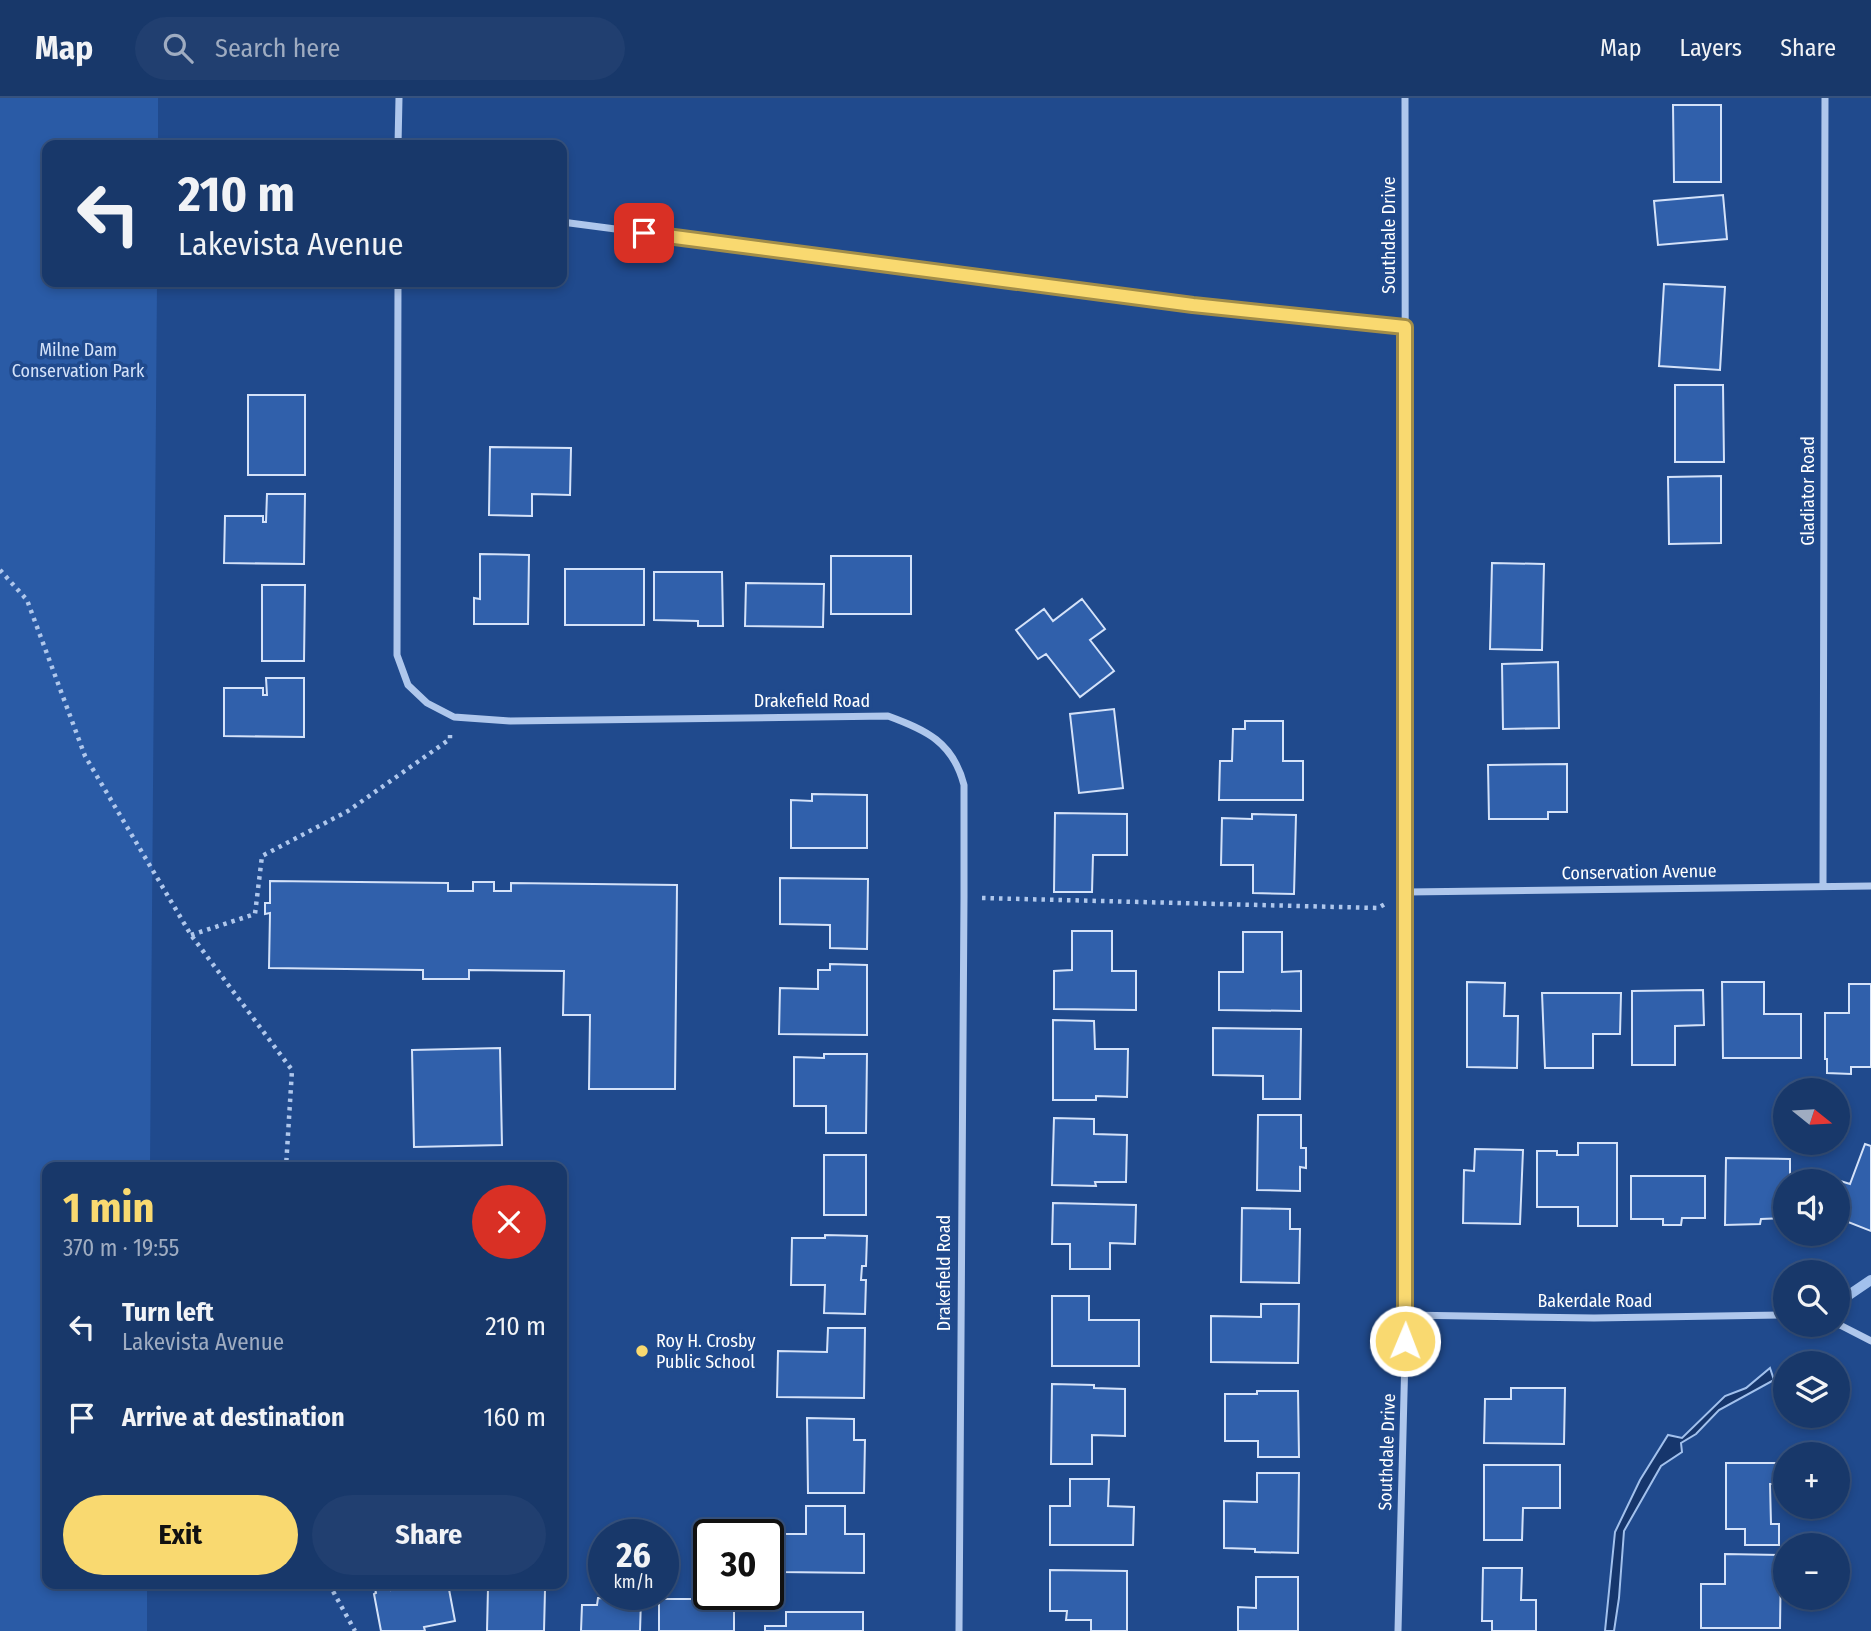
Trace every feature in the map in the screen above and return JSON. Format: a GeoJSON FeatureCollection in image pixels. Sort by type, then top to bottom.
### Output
{"type":"FeatureCollection","features":[{"type":"Feature","properties":{"kind":"street"},"geometry":{"type":"LineString","coordinates":[[398,98],[398,140]]}},
{"type":"Feature","properties":{"kind":"street","name":"Southdale Drive"},"geometry":{"type":"LineString","coordinates":[[1398,1631],[1406,1315],[1405,98]]}},
{"type":"Feature","properties":{"kind":"street","name":"Gladiator Road"},"geometry":{"type":"LineString","coordinates":[[1823,885],[1825,98]]}},
{"type":"Feature","properties":{"kind":"street"},"geometry":{"type":"LineString","coordinates":[[567,223],[1193,305],[1405,327]]}},
{"type":"Feature","properties":{"kind":"street","name":"Drakefield Road"},"geometry":{"type":"LineString","coordinates":[[398,287],[397,655],[408,685],[427,703],[454,717],[510,721],[888,716],[916,726],[937,739],[959,767],[964,785],[959,1631]]}},
{"type":"Feature","properties":{"kind":"street","name":"Conservation Avenue"},"geometry":{"type":"LineString","coordinates":[[1407,891],[1871,886]]}},
{"type":"Feature","properties":{"kind":"street","name":"Bakerdale Road"},"geometry":{"type":"LineString","coordinates":[[1406,1315],[1594,1318],[1773,1315]]}},
{"type":"Feature","properties":{"kind":"street"},"geometry":{"type":"LineString","coordinates":[[1850,1330],[1871,1341]]}},
{"type":"Feature","properties":{"kind":"path"},"geometry":{"type":"LineString","coordinates":[[0,570],[27,600],[85,756],[191,935],[292,1070],[286,1162]]}},
{"type":"Feature","properties":{"kind":"path"},"geometry":{"type":"LineString","coordinates":[[191,935],[255,914],[262,856],[348,811],[450,739],[454,717]]}},
{"type":"Feature","properties":{"kind":"path"},"geometry":{"type":"LineString","coordinates":[[964,897],[1378,908],[1407,891]]}},
{"type":"Feature","properties":{"kind":"path"},"geometry":{"type":"LineString","coordinates":[[332,1589],[355,1631]]}},
{"type":"Feature","properties":{"kind":"green space","name":"Milne Dam Conservation Park"},"geometry":{"type":"Polygon","coordinates":[[[0,98],[158,98],[158,140],[42,140],[42,287],[157,287],[150,1162],[42,1162],[42,1589],[147,1589],[147,1631],[0,1631],[0,98]]]}},
{"type":"Feature","properties":{"kind":"shaded area"},"geometry":{"type":"Polygon","coordinates":[[[1770,1368],[1773,1381],[1719,1410],[1696,1434],[1681,1443],[1682,1452],[1661,1466],[1624,1531],[1614,1631],[1605,1631],[1615,1532],[1640,1480],[1668,1435],[1682,1438],[1725,1396],[1746,1388],[1770,1368]]]}},
{"type":"Feature","properties":{"kind":"building"},"geometry":{"type":"Polygon","coordinates":[[[1673,105],[1721,105],[1721,182],[1674,182],[1673,105]]]}},
{"type":"Feature","properties":{"kind":"building"},"geometry":{"type":"Polygon","coordinates":[[[1723,195],[1727,239],[1658,245],[1654,201],[1723,195]]]}},
{"type":"Feature","properties":{"kind":"building"},"geometry":{"type":"Polygon","coordinates":[[[1664,284],[1725,287],[1720,370],[1659,366],[1664,284]]]}},
{"type":"Feature","properties":{"kind":"building"},"geometry":{"type":"Polygon","coordinates":[[[1675,385],[1723,385],[1724,462],[1675,462],[1675,385]]]}},
{"type":"Feature","properties":{"kind":"building"},"geometry":{"type":"Polygon","coordinates":[[[248,395],[305,395],[305,475],[248,475],[248,395]]]}},
{"type":"Feature","properties":{"kind":"building"},"geometry":{"type":"Polygon","coordinates":[[[490,447],[571,448],[570,495],[532,494],[532,516],[489,515],[490,447]]]}},
{"type":"Feature","properties":{"kind":"building"},"geometry":{"type":"Polygon","coordinates":[[[1721,476],[1721,543],[1669,544],[1668,477],[1721,476]]]}},
{"type":"Feature","properties":{"kind":"building"},"geometry":{"type":"Polygon","coordinates":[[[267,494],[305,494],[304,564],[224,563],[225,516],[263,516],[263,522],[266,522],[267,494]]]}},
{"type":"Feature","properties":{"kind":"building"},"geometry":{"type":"Polygon","coordinates":[[[480,554],[529,555],[528,624],[474,624],[474,598],[480,599],[480,554]]]}},
{"type":"Feature","properties":{"kind":"building"},"geometry":{"type":"Polygon","coordinates":[[[831,556],[911,556],[911,614],[831,614],[831,556]]]}},
{"type":"Feature","properties":{"kind":"building"},"geometry":{"type":"Polygon","coordinates":[[[1492,563],[1544,564],[1542,650],[1490,649],[1492,563]]]}},
{"type":"Feature","properties":{"kind":"building"},"geometry":{"type":"Polygon","coordinates":[[[565,569],[644,569],[644,625],[565,625],[565,569]]]}},
{"type":"Feature","properties":{"kind":"building"},"geometry":{"type":"Polygon","coordinates":[[[654,572],[722,572],[723,626],[698,626],[698,621],[654,620],[654,572]]]}},
{"type":"Feature","properties":{"kind":"building"},"geometry":{"type":"Polygon","coordinates":[[[746,583],[824,584],[823,627],[745,626],[746,583]]]}},
{"type":"Feature","properties":{"kind":"building"},"geometry":{"type":"Polygon","coordinates":[[[262,585],[305,585],[304,661],[262,661],[262,585]]]}},
{"type":"Feature","properties":{"kind":"building"},"geometry":{"type":"Polygon","coordinates":[[[1082,599],[1105,629],[1090,640],[1114,671],[1080,697],[1046,654],[1038,659],[1016,630],[1044,609],[1053,621],[1082,599]]]}},
{"type":"Feature","properties":{"kind":"building"},"geometry":{"type":"Polygon","coordinates":[[[1558,662],[1559,728],[1503,729],[1502,664],[1558,662]]]}},
{"type":"Feature","properties":{"kind":"building"},"geometry":{"type":"Polygon","coordinates":[[[266,678],[304,678],[304,737],[224,736],[224,688],[263,688],[263,695],[267,695],[266,678]]]}},
{"type":"Feature","properties":{"kind":"building"},"geometry":{"type":"Polygon","coordinates":[[[1114,709],[1123,788],[1079,793],[1070,714],[1114,709]]]}},
{"type":"Feature","properties":{"kind":"building"},"geometry":{"type":"Polygon","coordinates":[[[1245,721],[1283,721],[1283,761],[1303,761],[1303,800],[1219,800],[1220,761],[1232,761],[1233,729],[1245,729],[1245,721]]]}},
{"type":"Feature","properties":{"kind":"building"},"geometry":{"type":"Polygon","coordinates":[[[1567,764],[1567,812],[1548,812],[1548,819],[1489,819],[1488,765],[1567,764]]]}},
{"type":"Feature","properties":{"kind":"building"},"geometry":{"type":"Polygon","coordinates":[[[812,794],[867,795],[867,848],[791,848],[791,800],[812,801],[812,794]]]}},
{"type":"Feature","properties":{"kind":"building"},"geometry":{"type":"Polygon","coordinates":[[[1055,813],[1127,814],[1127,855],[1093,855],[1092,892],[1054,892],[1055,813]]]}},
{"type":"Feature","properties":{"kind":"building"},"geometry":{"type":"Polygon","coordinates":[[[1252,814],[1296,815],[1294,894],[1253,893],[1253,865],[1221,865],[1222,818],[1252,819],[1252,814]]]}},
{"type":"Feature","properties":{"kind":"building"},"geometry":{"type":"Polygon","coordinates":[[[780,878],[868,879],[867,949],[830,948],[830,925],[780,924],[780,878]]]}},
{"type":"Feature","properties":{"kind":"building"},"geometry":{"type":"Polygon","coordinates":[[[270,881],[448,883],[448,891],[473,891],[473,882],[494,882],[494,891],[511,891],[511,883],[677,885],[675,1089],[589,1089],[590,1015],[563,1015],[564,971],[469,970],[469,979],[423,979],[423,970],[269,968],[270,913],[265,914],[265,903],[270,903],[270,881]]]}},
{"type":"Feature","properties":{"kind":"building"},"geometry":{"type":"Polygon","coordinates":[[[1072,931],[1112,931],[1112,971],[1136,971],[1136,1010],[1054,1009],[1054,971],[1072,970],[1072,931]]]}},
{"type":"Feature","properties":{"kind":"building"},"geometry":{"type":"Polygon","coordinates":[[[1243,932],[1282,932],[1282,972],[1301,971],[1301,1011],[1219,1010],[1219,972],[1243,972],[1243,932]]]}},
{"type":"Feature","properties":{"kind":"building"},"geometry":{"type":"Polygon","coordinates":[[[830,964],[867,965],[867,1035],[779,1034],[780,988],[818,989],[818,970],[830,970],[830,964]]]}},
{"type":"Feature","properties":{"kind":"building"},"geometry":{"type":"Polygon","coordinates":[[[1467,982],[1505,983],[1504,1016],[1518,1016],[1517,1068],[1467,1067],[1467,982]]]}},
{"type":"Feature","properties":{"kind":"building"},"geometry":{"type":"Polygon","coordinates":[[[1722,982],[1764,982],[1764,1014],[1801,1014],[1801,1058],[1723,1058],[1722,982]]]}},
{"type":"Feature","properties":{"kind":"building"},"geometry":{"type":"Polygon","coordinates":[[[1849,984],[1871,984],[1871,1067],[1851,1067],[1851,1074],[1827,1073],[1825,1013],[1849,1013],[1849,984]]]}},
{"type":"Feature","properties":{"kind":"building"},"geometry":{"type":"Polygon","coordinates":[[[1703,990],[1704,1025],[1675,1026],[1675,1065],[1632,1065],[1632,991],[1703,990]]]}},
{"type":"Feature","properties":{"kind":"building"},"geometry":{"type":"Polygon","coordinates":[[[1542,993],[1621,993],[1620,1034],[1593,1034],[1593,1068],[1545,1068],[1542,993]]]}},
{"type":"Feature","properties":{"kind":"building"},"geometry":{"type":"Polygon","coordinates":[[[1053,1020],[1094,1021],[1095,1049],[1128,1049],[1127,1097],[1096,1096],[1096,1100],[1053,1100],[1053,1020]]]}},
{"type":"Feature","properties":{"kind":"building"},"geometry":{"type":"Polygon","coordinates":[[[1213,1028],[1301,1029],[1300,1099],[1263,1099],[1263,1076],[1213,1075],[1213,1028]]]}},
{"type":"Feature","properties":{"kind":"building"},"geometry":{"type":"Polygon","coordinates":[[[500,1048],[502,1145],[414,1147],[412,1050],[500,1048]]]}},
{"type":"Feature","properties":{"kind":"building"},"geometry":{"type":"Polygon","coordinates":[[[824,1054],[867,1054],[866,1133],[826,1133],[826,1106],[794,1106],[794,1057],[824,1058],[824,1054]]]}},
{"type":"Feature","properties":{"kind":"building"},"geometry":{"type":"Polygon","coordinates":[[[1258,1115],[1301,1115],[1301,1148],[1306,1148],[1306,1168],[1300,1167],[1300,1191],[1257,1190],[1258,1115]]]}},
{"type":"Feature","properties":{"kind":"building"},"geometry":{"type":"Polygon","coordinates":[[[1054,1118],[1094,1119],[1094,1134],[1127,1135],[1126,1182],[1095,1182],[1096,1186],[1052,1185],[1054,1118]]]}},
{"type":"Feature","properties":{"kind":"building"},"geometry":{"type":"Polygon","coordinates":[[[1578,1143],[1617,1143],[1617,1226],[1578,1226],[1578,1207],[1537,1207],[1537,1151],[1578,1155],[1578,1143]]]}},
{"type":"Feature","properties":{"kind":"building"},"geometry":{"type":"Polygon","coordinates":[[[1865,1144],[1871,1146],[1871,1231],[1850,1223],[1850,1184],[1865,1144]]]}},
{"type":"Feature","properties":{"kind":"building"},"geometry":{"type":"Polygon","coordinates":[[[1475,1149],[1523,1150],[1520,1224],[1463,1223],[1464,1170],[1474,1171],[1475,1149]]]}},
{"type":"Feature","properties":{"kind":"building"},"geometry":{"type":"Polygon","coordinates":[[[824,1155],[866,1155],[866,1215],[824,1215],[824,1155]]]}},
{"type":"Feature","properties":{"kind":"building"},"geometry":{"type":"Polygon","coordinates":[[[1726,1158],[1790,1159],[1790,1169],[1773,1169],[1773,1218],[1761,1219],[1760,1224],[1725,1225],[1726,1158]]]}},
{"type":"Feature","properties":{"kind":"building"},"geometry":{"type":"Polygon","coordinates":[[[1631,1176],[1705,1176],[1705,1218],[1682,1218],[1681,1225],[1663,1225],[1663,1219],[1631,1219],[1631,1176]]]}},
{"type":"Feature","properties":{"kind":"building"},"geometry":{"type":"Polygon","coordinates":[[[1053,1203],[1136,1205],[1135,1244],[1110,1243],[1110,1269],[1070,1269],[1070,1244],[1052,1244],[1053,1203]]]}},
{"type":"Feature","properties":{"kind":"building"},"geometry":{"type":"Polygon","coordinates":[[[1242,1208],[1290,1209],[1290,1229],[1300,1229],[1299,1283],[1241,1282],[1242,1208]]]}},
{"type":"Feature","properties":{"kind":"building"},"geometry":{"type":"Polygon","coordinates":[[[825,1235],[867,1236],[866,1266],[862,1266],[861,1280],[866,1280],[865,1314],[824,1313],[825,1285],[791,1285],[792,1238],[825,1238],[825,1235]]]}},
{"type":"Feature","properties":{"kind":"building"},"geometry":{"type":"Polygon","coordinates":[[[1052,1296],[1089,1296],[1089,1320],[1139,1320],[1139,1366],[1052,1366],[1052,1296]]]}},
{"type":"Feature","properties":{"kind":"building"},"geometry":{"type":"Polygon","coordinates":[[[1261,1304],[1299,1304],[1298,1363],[1211,1362],[1211,1316],[1261,1317],[1261,1304]]]}},
{"type":"Feature","properties":{"kind":"building"},"geometry":{"type":"Polygon","coordinates":[[[828,1328],[865,1328],[864,1398],[777,1397],[778,1351],[827,1352],[828,1328]]]}},
{"type":"Feature","properties":{"kind":"building"},"geometry":{"type":"Polygon","coordinates":[[[1052,1384],[1125,1389],[1125,1436],[1092,1435],[1092,1464],[1051,1464],[1052,1384]]]}},
{"type":"Feature","properties":{"kind":"building"},"geometry":{"type":"Polygon","coordinates":[[[1511,1388],[1565,1388],[1564,1444],[1484,1443],[1485,1399],[1511,1399],[1511,1388]]]}},
{"type":"Feature","properties":{"kind":"building"},"geometry":{"type":"Polygon","coordinates":[[[1257,1391],[1298,1391],[1299,1457],[1258,1457],[1258,1441],[1225,1441],[1225,1394],[1257,1394],[1257,1391]]]}},
{"type":"Feature","properties":{"kind":"building"},"geometry":{"type":"Polygon","coordinates":[[[807,1418],[854,1419],[854,1440],[865,1440],[864,1493],[808,1493],[807,1418]]]}},
{"type":"Feature","properties":{"kind":"building"},"geometry":{"type":"Polygon","coordinates":[[[1726,1463],[1773,1463],[1773,1484],[1770,1484],[1771,1524],[1779,1524],[1779,1533],[1773,1533],[1773,1545],[1745,1545],[1745,1529],[1726,1529],[1726,1463]]]}},
{"type":"Feature","properties":{"kind":"building"},"geometry":{"type":"Polygon","coordinates":[[[1484,1465],[1560,1465],[1560,1508],[1523,1508],[1522,1540],[1484,1540],[1484,1465]]]}},
{"type":"Feature","properties":{"kind":"building"},"geometry":{"type":"Polygon","coordinates":[[[1257,1473],[1299,1473],[1298,1553],[1224,1548],[1224,1501],[1257,1502],[1257,1473]]]}},
{"type":"Feature","properties":{"kind":"building"},"geometry":{"type":"Polygon","coordinates":[[[1070,1479],[1109,1479],[1108,1506],[1134,1507],[1133,1545],[1050,1545],[1050,1506],[1070,1506],[1070,1479]]]}},
{"type":"Feature","properties":{"kind":"building"},"geometry":{"type":"Polygon","coordinates":[[[806,1506],[845,1506],[845,1534],[864,1534],[864,1573],[784,1572],[784,1534],[806,1534],[806,1506]]]}},
{"type":"Feature","properties":{"kind":"building"},"geometry":{"type":"Polygon","coordinates":[[[1725,1554],[1773,1555],[1773,1610],[1780,1610],[1780,1628],[1701,1628],[1701,1584],[1725,1584],[1725,1554]]]}},
{"type":"Feature","properties":{"kind":"building"},"geometry":{"type":"Polygon","coordinates":[[[1483,1568],[1522,1568],[1521,1600],[1536,1600],[1536,1631],[1492,1631],[1492,1621],[1482,1621],[1483,1568]]]}},
{"type":"Feature","properties":{"kind":"building"},"geometry":{"type":"Polygon","coordinates":[[[1050,1570],[1127,1571],[1127,1631],[1091,1631],[1091,1620],[1066,1620],[1067,1611],[1050,1611],[1050,1570]]]}},
{"type":"Feature","properties":{"kind":"building"},"geometry":{"type":"Polygon","coordinates":[[[1256,1577],[1298,1577],[1298,1631],[1238,1631],[1238,1607],[1256,1608],[1256,1577]]]}},
{"type":"Feature","properties":{"kind":"building"},"geometry":{"type":"Polygon","coordinates":[[[375,1589],[449,1589],[455,1621],[424,1627],[425,1631],[381,1631],[374,1594],[375,1589]]]}},
{"type":"Feature","properties":{"kind":"building"},"geometry":{"type":"Polygon","coordinates":[[[488,1589],[545,1590],[544,1631],[487,1631],[488,1589]]]}},
{"type":"Feature","properties":{"kind":"building"},"geometry":{"type":"Polygon","coordinates":[[[679,1599],[693,1599],[693,1610],[734,1610],[734,1631],[659,1631],[659,1610],[679,1610],[679,1599]]]}},
{"type":"Feature","properties":{"kind":"building"},"geometry":{"type":"Polygon","coordinates":[[[582,1605],[588,1605],[588,1610],[641,1610],[640,1631],[581,1631],[582,1605]]]}},
{"type":"Feature","properties":{"kind":"building"},"geometry":{"type":"Polygon","coordinates":[[[786,1612],[863,1612],[863,1631],[765,1631],[765,1626],[786,1626],[786,1612]]]}},
{"type":"Feature","properties":{"kind":"waterway"},"geometry":{"type":"LineString","coordinates":[[1850,1294],[1871,1280]]}},
{"type":"Feature","properties":{"kind":"place","name":"Roy H. Crosby Public School"},"geometry":{"type":"Point","coordinates":[642,1351]}},
{"type":"Feature","properties":{"kind":"route"},"geometry":{"type":"LineString","coordinates":[[644,233],[1193,305],[1405,327],[1405,1341]]}}]}
